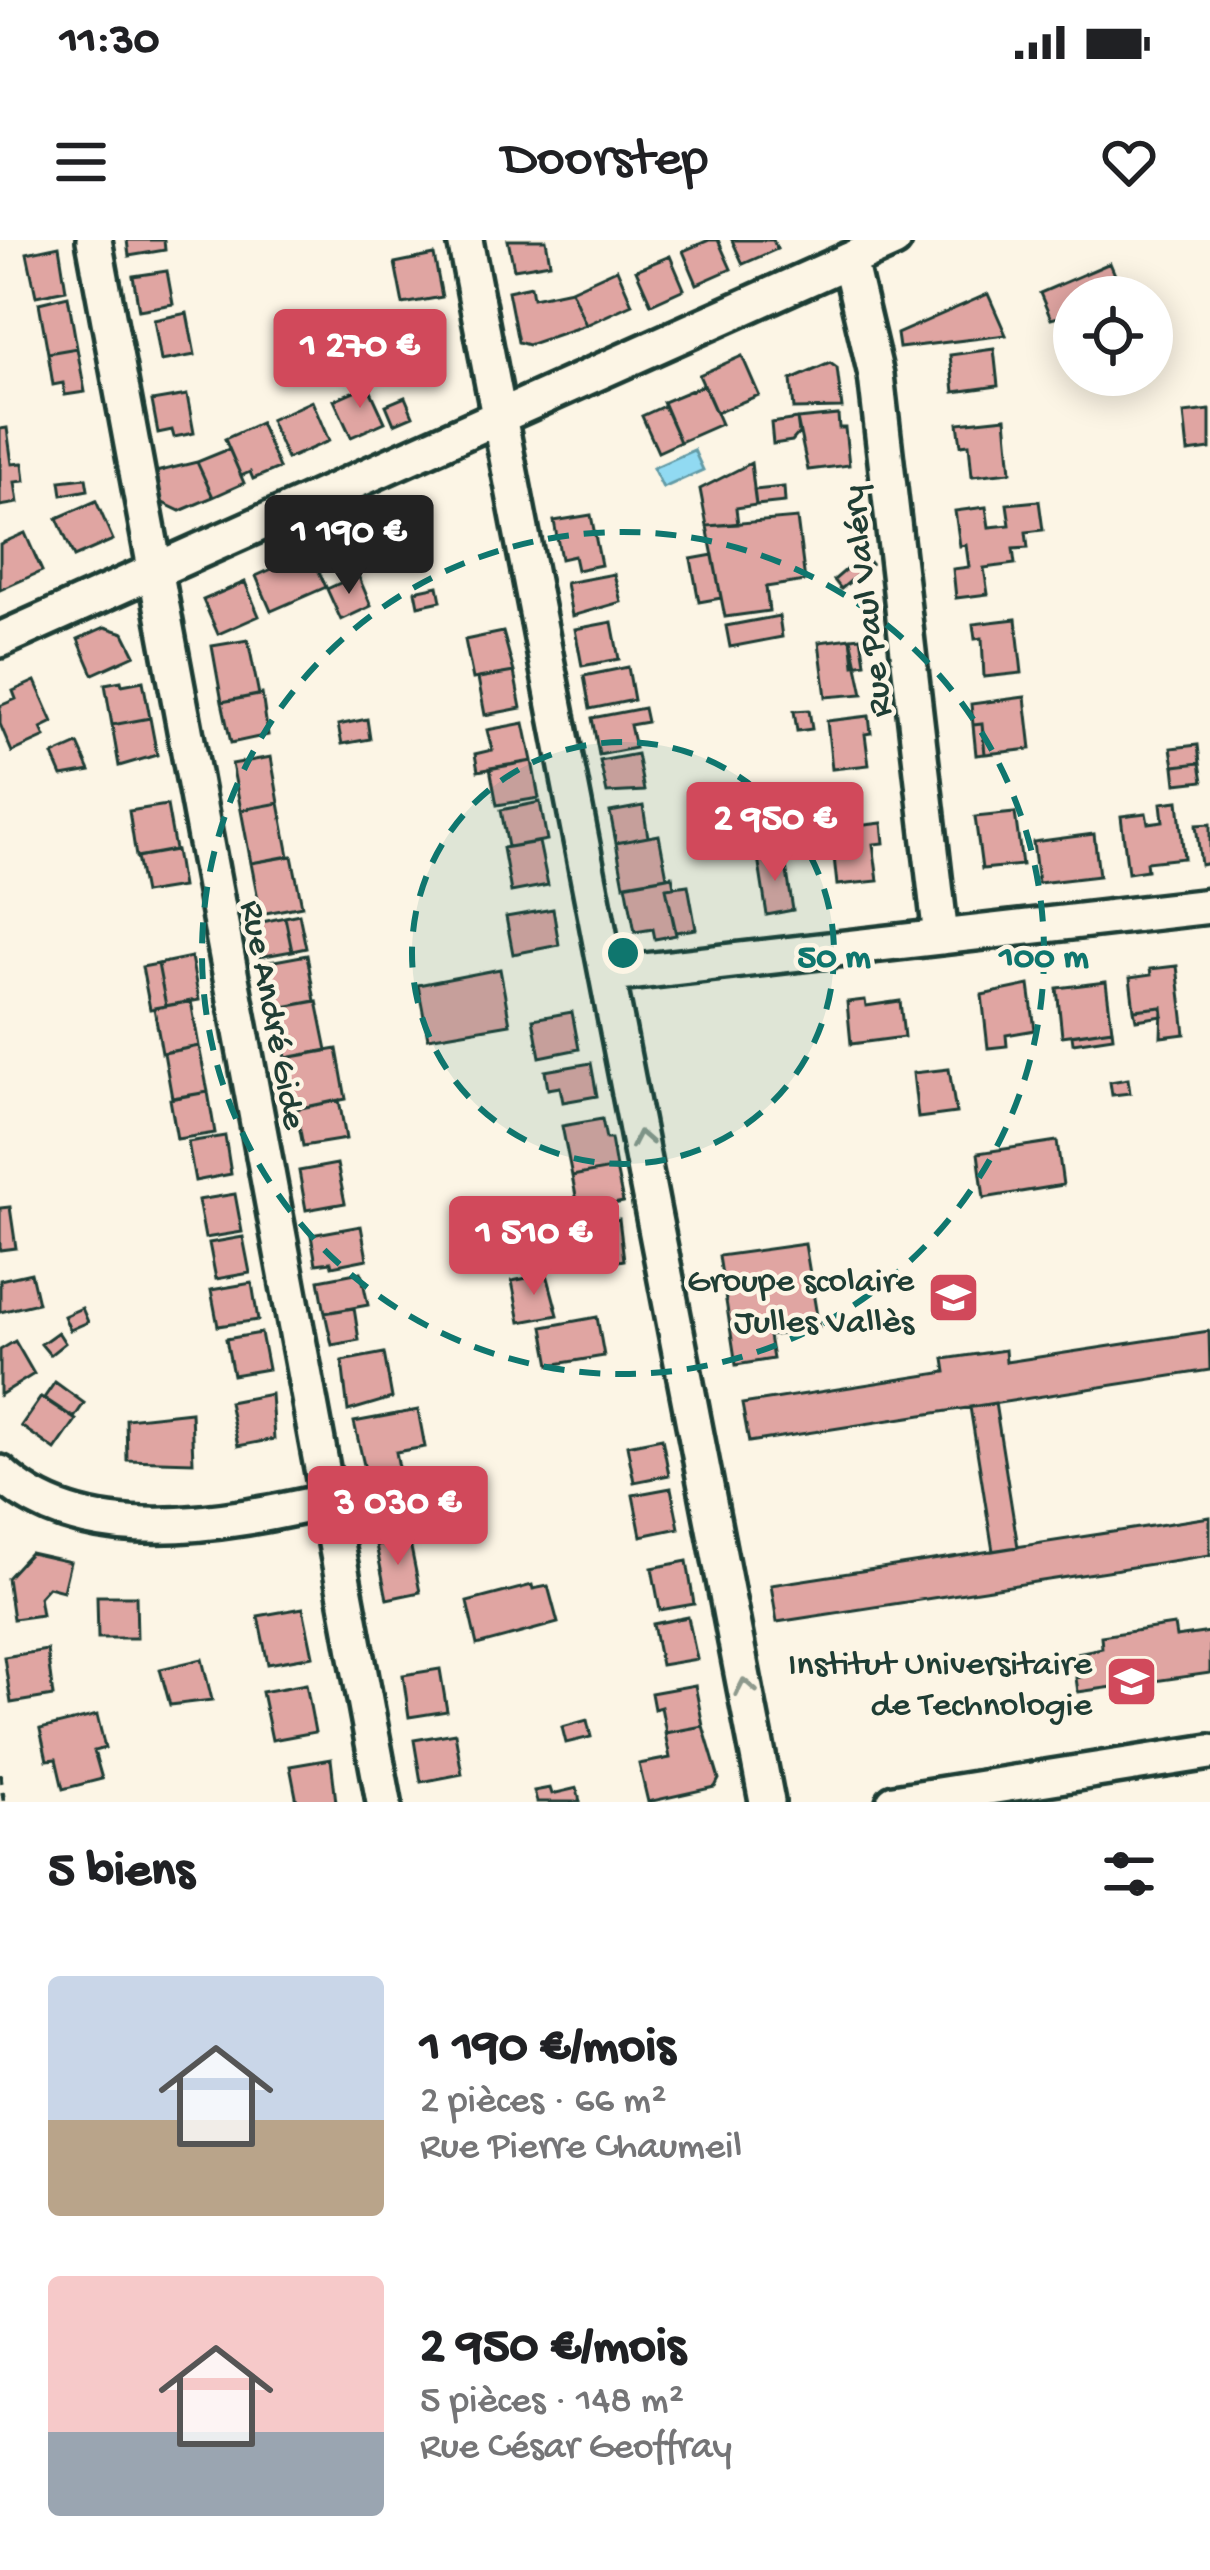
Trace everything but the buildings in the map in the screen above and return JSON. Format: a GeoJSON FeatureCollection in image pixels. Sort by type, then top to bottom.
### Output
{"type":"FeatureCollection","features":[{"type":"Feature","properties":{"kind":"street","name":"Rue André Gide"},"geometry":{"type":"LineString","coordinates":[[94,240],[384,1802]]}},
{"type":"Feature","properties":{"kind":"street"},"geometry":{"type":"LineString","coordinates":[[465,240],[767,1802]]}},
{"type":"Feature","properties":{"kind":"street"},"geometry":{"type":"LineString","coordinates":[[0,640],[500,418],[856,250],[894,240]]}},
{"type":"Feature","properties":{"kind":"street","name":"Rue Paul Valéry"},"geometry":{"type":"LineString","coordinates":[[856,250],[876,375],[940,937]]}},
{"type":"Feature","properties":{"kind":"street"},"geometry":{"type":"LineString","coordinates":[[610,975],[1210,906]]}},
{"type":"Feature","properties":{"kind":"street"},"geometry":{"type":"LineString","coordinates":[[4,1481],[47,1502],[116,1523],[211,1523],[328,1502]]}},
{"type":"Feature","properties":{"kind":"street"},"geometry":{"type":"LineString","coordinates":[[894,1802],[1042,1791],[1210,1752]]}},
{"type":"Feature","properties":{"kind":"path"},"geometry":{"type":"LineString","coordinates":[[0,1774],[4,1802]]}},
{"type":"Feature","properties":{"kind":"water"},"geometry":{"type":"Polygon","coordinates":[[[694,450],[703,470],[663,488],[653,468],[694,450]]]}},
{"type":"Feature","properties":{"kind":"place","name":"Groupe scolaire Julles Vallès"},"geometry":{"type":"Point","coordinates":[953,1298]}},
{"type":"Feature","properties":{"kind":"place","name":"Institut Universitaire de Technologie"},"geometry":{"type":"Point","coordinates":[1131,1681]}}]}
